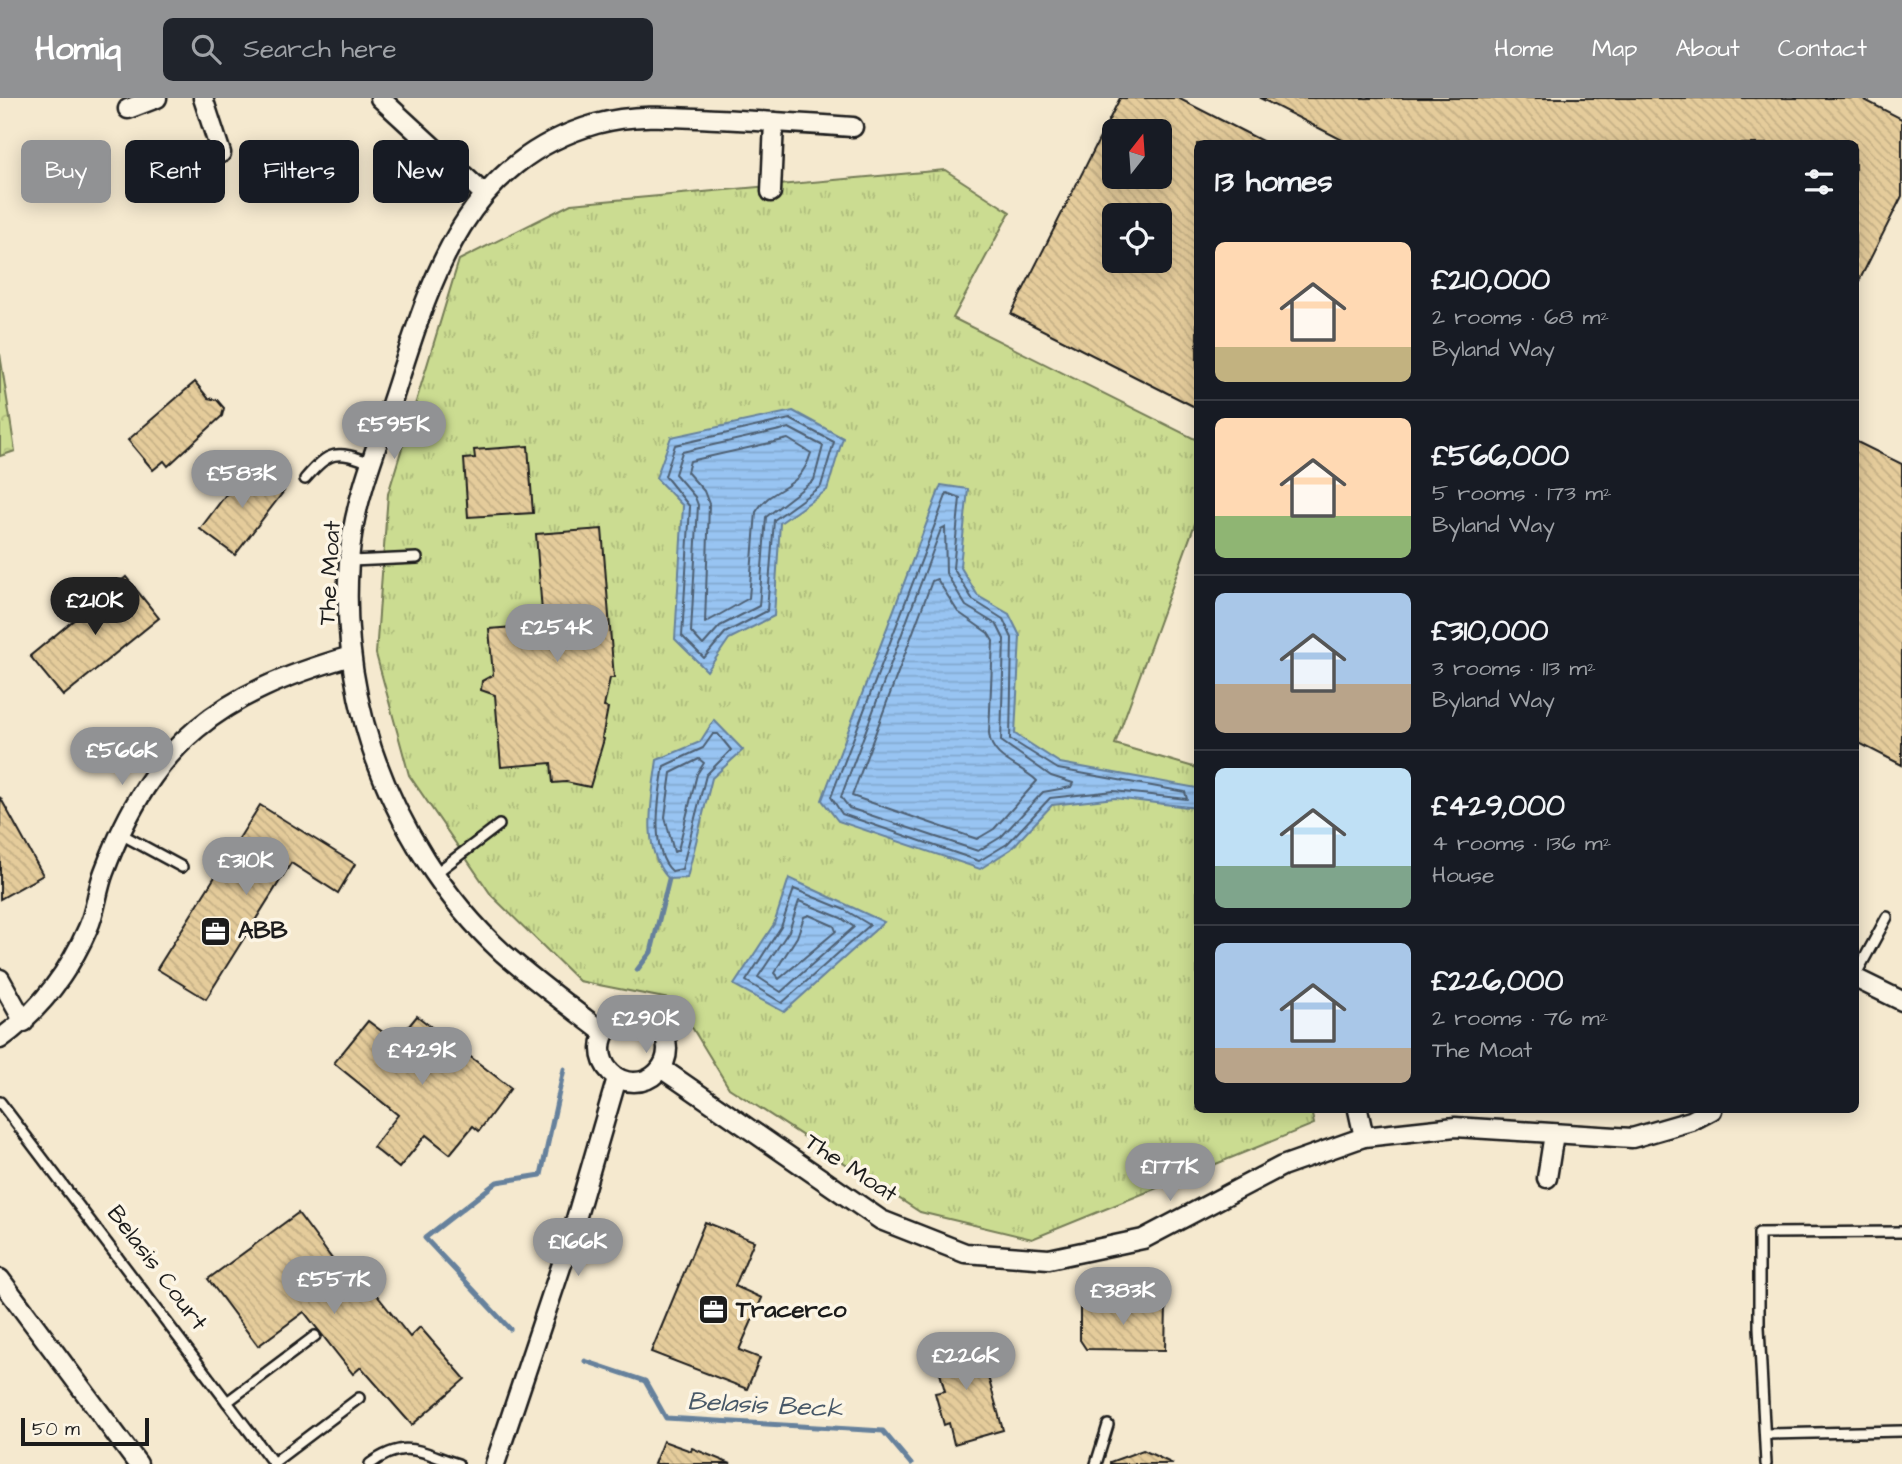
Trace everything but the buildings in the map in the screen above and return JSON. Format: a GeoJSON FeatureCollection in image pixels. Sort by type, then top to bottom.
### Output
{"type":"FeatureCollection","features":[{"type":"Feature","properties":{"kind":"street"},"geometry":{"type":"LineString","coordinates":[[128,108],[157,98]]}},
{"type":"Feature","properties":{"kind":"street"},"geometry":{"type":"LineString","coordinates":[[203,98],[217,140]]}},
{"type":"Feature","properties":{"kind":"street"},"geometry":{"type":"LineString","coordinates":[[380,98],[484,194]]}},
{"type":"Feature","properties":{"kind":"street","name":"The Moat"},"geometry":{"type":"LineString","coordinates":[[604,1033],[502,952],[463,909],[416,847],[373,751],[351,656],[352,534],[433,275],[463,221],[484,194],[512,167],[550,143],[595,124],[640,116],[853,127]]}},
{"type":"Feature","properties":{"kind":"street"},"geometry":{"type":"LineString","coordinates":[[771,192],[774,122]]}},
{"type":"Feature","properties":{"kind":"street"},"geometry":{"type":"LineString","coordinates":[[0,1039],[24,1022],[42,1002],[77,950],[89,926],[103,876],[119,834],[148,781],[194,729],[272,681],[351,656]]}},
{"type":"Feature","properties":{"kind":"street"},"geometry":{"type":"LineString","coordinates":[[0,979],[24,1022]]}},
{"type":"Feature","properties":{"kind":"street"},"geometry":{"type":"LineString","coordinates":[[1859,979],[1902,1001]]}},
{"type":"Feature","properties":{"kind":"street"},"geometry":{"type":"LineString","coordinates":[[634,1015],[651,1020],[664,1033],[668,1051],[662,1068],[649,1079],[633,1083],[617,1078],[605,1066],[600,1050],[604,1033],[616,1020],[634,1015]]}},
{"type":"Feature","properties":{"kind":"street","name":"The Moat"},"geometry":{"type":"LineString","coordinates":[[662,1068],[881,1220],[965,1253],[1049,1259],[1143,1239],[1282,1166],[1364,1137],[1455,1126],[1632,1138],[1691,1121],[1706,1113]]}},
{"type":"Feature","properties":{"kind":"street"},"geometry":{"type":"LineString","coordinates":[[495,1464],[569,1243],[617,1078]]}},
{"type":"Feature","properties":{"kind":"street"},"geometry":{"type":"LineString","coordinates":[[1359,1113],[1364,1137]]}},
{"type":"Feature","properties":{"kind":"street"},"geometry":{"type":"LineString","coordinates":[[1547,1178],[1554,1134]]}},
{"type":"Feature","properties":{"kind":"street"},"geometry":{"type":"LineString","coordinates":[[0,1279],[138,1464]]}},
{"type":"Feature","properties":{"kind":"lane"},"geometry":{"type":"LineString","coordinates":[[305,479],[324,457],[344,453],[373,463]]}},
{"type":"Feature","properties":{"kind":"lane"},"geometry":{"type":"LineString","coordinates":[[351,561],[417,558]]}},
{"type":"Feature","properties":{"kind":"lane"},"geometry":{"type":"LineString","coordinates":[[436,873],[499,825]]}},
{"type":"Feature","properties":{"kind":"lane"},"geometry":{"type":"LineString","coordinates":[[119,834],[182,867]]}},
{"type":"Feature","properties":{"kind":"lane"},"geometry":{"type":"LineString","coordinates":[[1859,970],[1887,917]]}},
{"type":"Feature","properties":{"kind":"lane","name":"Belasis Court"},"geometry":{"type":"LineString","coordinates":[[0,1102],[274,1464]]}},
{"type":"Feature","properties":{"kind":"lane"},"geometry":{"type":"LineString","coordinates":[[1766,1464],[1759,1327],[1759,1233],[1902,1233]]}},
{"type":"Feature","properties":{"kind":"lane"},"geometry":{"type":"LineString","coordinates":[[227,1402],[314,1336]]}},
{"type":"Feature","properties":{"kind":"lane"},"geometry":{"type":"LineString","coordinates":[[274,1464],[359,1398]]}},
{"type":"Feature","properties":{"kind":"lane"},"geometry":{"type":"LineString","coordinates":[[1096,1464],[1108,1425]]}},
{"type":"Feature","properties":{"kind":"lane"},"geometry":{"type":"LineString","coordinates":[[1766,1434],[1902,1431]]}},
{"type":"Feature","properties":{"kind":"lane"},"geometry":{"type":"LineString","coordinates":[[370,1464],[390,1450],[402,1447],[458,1464]]}},
{"type":"Feature","properties":{"kind":"green space"},"geometry":{"type":"Polygon","coordinates":[[[945,170],[1010,212],[953,318],[1194,438],[1194,526],[1115,744],[1194,767],[1194,1113],[1312,1113],[1314,1124],[1032,1239],[920,1212],[729,1088],[693,1029],[669,999],[579,981],[492,896],[409,775],[376,654],[388,494],[459,260],[571,204],[945,170]]]}},
{"type":"Feature","properties":{"kind":"green space"},"geometry":{"type":"Polygon","coordinates":[[[0,354],[15,451],[0,456],[0,354]]]}},
{"type":"Feature","properties":{"kind":"water"},"geometry":{"type":"Polygon","coordinates":[[[793,411],[843,438],[827,490],[780,523],[774,616],[729,639],[707,671],[675,639],[683,506],[656,478],[671,437],[793,411]]]}},
{"type":"Feature","properties":{"kind":"water"},"geometry":{"type":"Polygon","coordinates":[[[941,485],[968,489],[960,566],[978,596],[1009,614],[1020,636],[1015,734],[1060,763],[1194,787],[1194,808],[1115,798],[1052,805],[1011,849],[980,869],[838,821],[822,800],[941,485]]]}},
{"type":"Feature","properties":{"kind":"water"},"geometry":{"type":"Polygon","coordinates":[[[714,720],[743,750],[712,778],[687,878],[669,879],[660,867],[651,838],[651,806],[657,760],[700,742],[714,720]]]}},
{"type":"Feature","properties":{"kind":"water"},"geometry":{"type":"Polygon","coordinates":[[[789,878],[884,922],[784,1012],[734,985],[774,924],[789,878]]]}},
{"type":"Feature","properties":{"kind":"waterway","name":"Belasis Beck"},"geometry":{"type":"LineString","coordinates":[[637,970],[651,952],[669,879]]}},
{"type":"Feature","properties":{"kind":"waterway","name":"Belasis Beck"},"geometry":{"type":"LineString","coordinates":[[510,1329],[425,1238],[497,1182],[541,1175],[564,1069]]}},
{"type":"Feature","properties":{"kind":"waterway","name":"Belasis Beck"},"geometry":{"type":"LineString","coordinates":[[585,1361],[645,1381],[666,1418],[883,1431],[911,1464]]}},
{"type":"Feature","properties":{"kind":"place","name":"ABB"},"geometry":{"type":"Point","coordinates":[215,931]}},
{"type":"Feature","properties":{"kind":"place","name":"Tracerco"},"geometry":{"type":"Point","coordinates":[713,1310]}}]}
